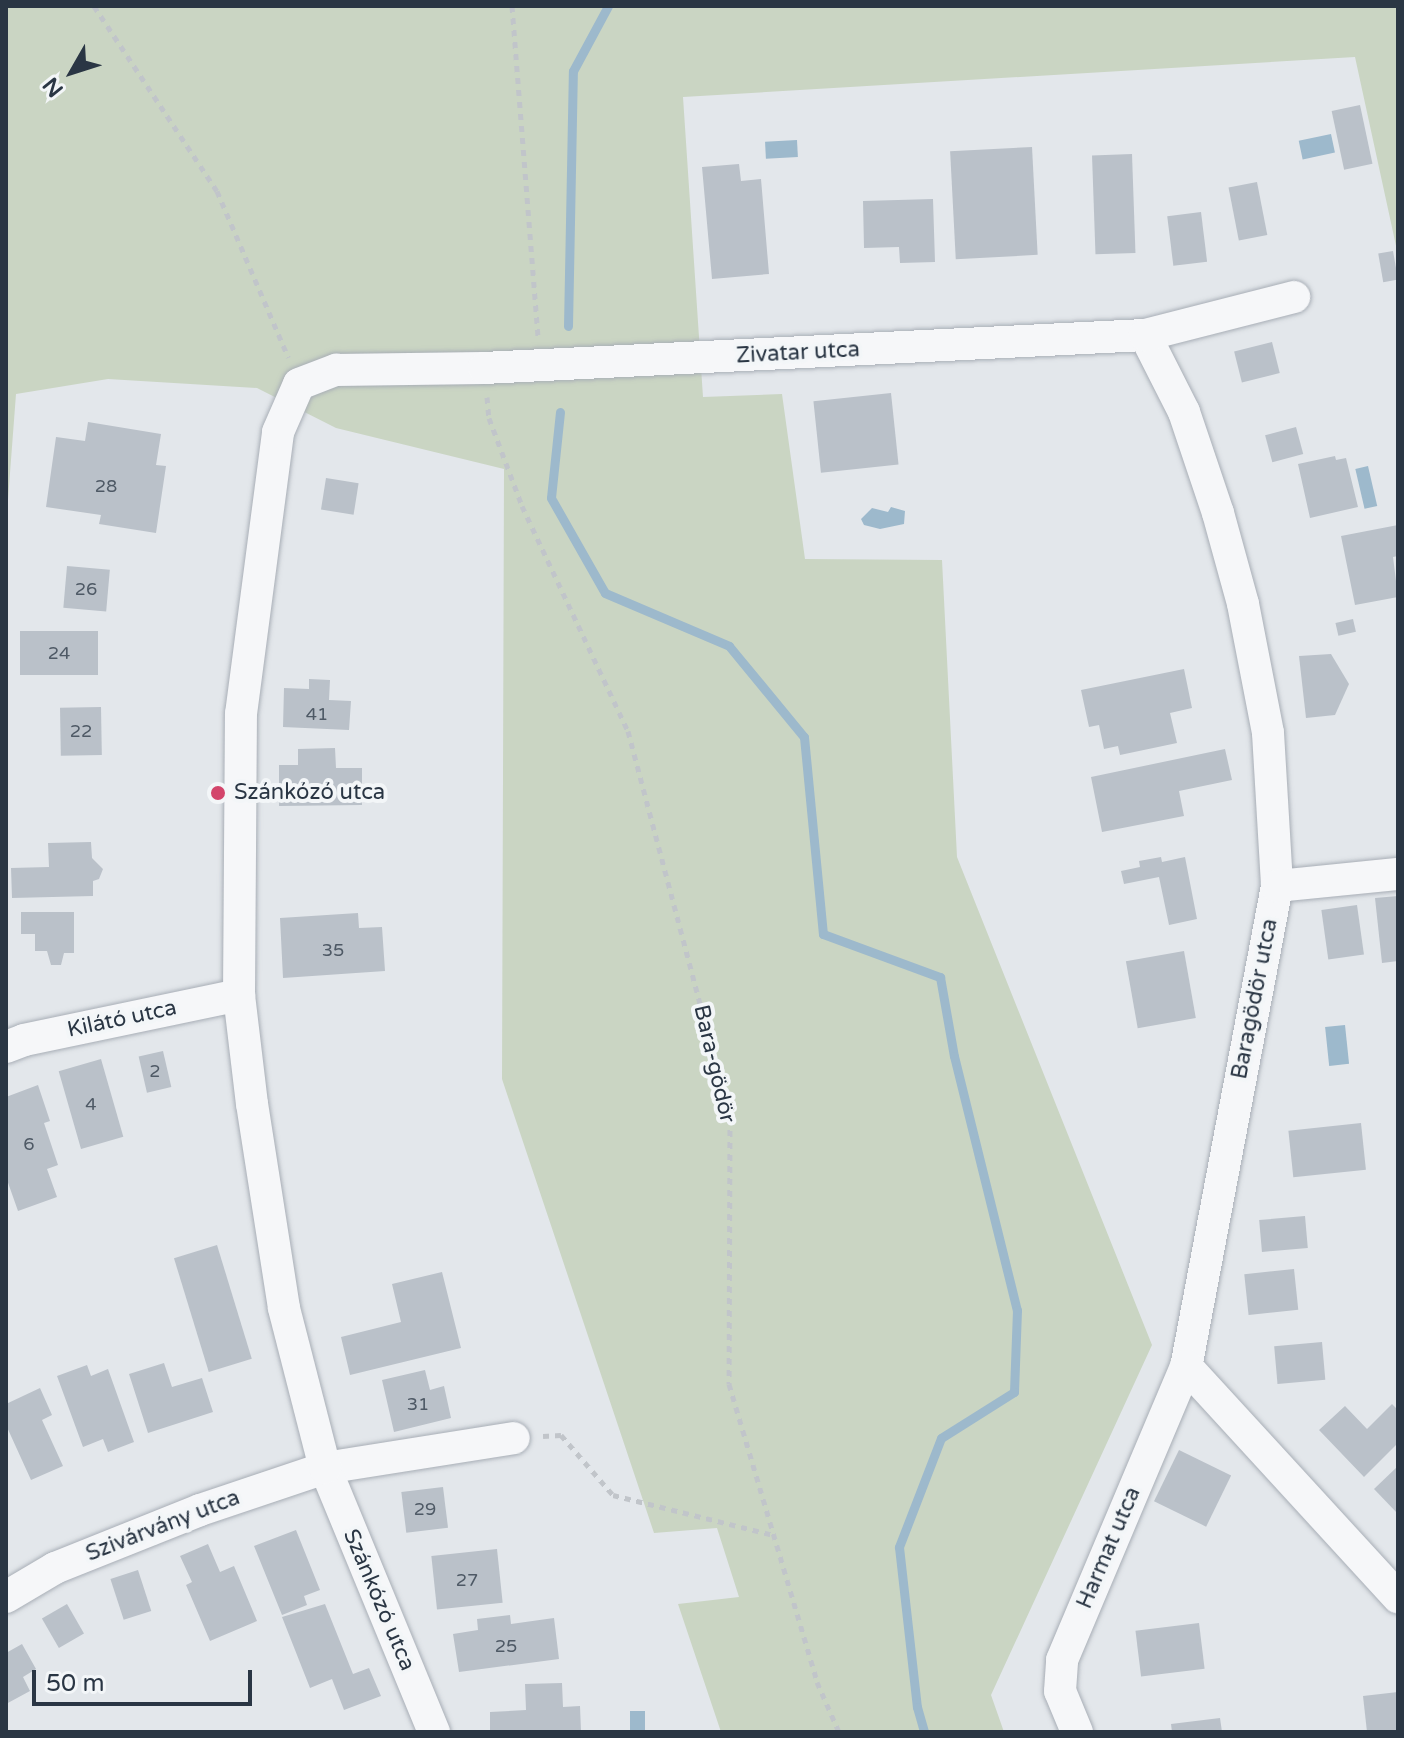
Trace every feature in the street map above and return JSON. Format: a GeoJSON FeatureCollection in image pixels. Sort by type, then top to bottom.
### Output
{"type":"FeatureCollection","features":[{"type":"Feature","properties":{"kind":"street","name":"Zivatar utca"},"geometry":{"type":"LineString","coordinates":[[299,384],[336,370],[540,365],[1145,335],[1294,297]]}},
{"type":"Feature","properties":{"kind":"street","name":"Baragödör utca"},"geometry":{"type":"LineString","coordinates":[[1145,335],[1184,412],[1218,513],[1243,604],[1268,733],[1277,886],[1186,1366]]}},
{"type":"Feature","properties":{"kind":"street","name":"Szánkózó utca"},"geometry":{"type":"LineString","coordinates":[[299,384],[278,432],[241,714],[239,995],[252,1104],[284,1308],[325,1468],[434,1732]]}},
{"type":"Feature","properties":{"kind":"street"},"geometry":{"type":"LineString","coordinates":[[1277,886],[1398,874]]}},
{"type":"Feature","properties":{"kind":"street","name":"Kilátó utca"},"geometry":{"type":"LineString","coordinates":[[6,1047],[24,1040],[239,995]]}},
{"type":"Feature","properties":{"kind":"street"},"geometry":{"type":"LineString","coordinates":[[1186,1366],[1398,1597]]}},
{"type":"Feature","properties":{"kind":"street","name":"Harmat utca"},"geometry":{"type":"LineString","coordinates":[[1077,1732],[1060,1691],[1062,1660],[1186,1366]]}},
{"type":"Feature","properties":{"kind":"street"},"geometry":{"type":"LineString","coordinates":[[325,1468],[514,1438]]}},
{"type":"Feature","properties":{"kind":"street","name":"Szivárvány utca"},"geometry":{"type":"LineString","coordinates":[[6,1597],[55,1568],[84,1556],[200,1510],[325,1468]]}},
{"type":"Feature","properties":{"kind":"path"},"geometry":{"type":"LineString","coordinates":[[94,6],[217,191],[299,384]]}},
{"type":"Feature","properties":{"kind":"path"},"geometry":{"type":"LineString","coordinates":[[512,6],[540,365]]}},
{"type":"Feature","properties":{"kind":"path","name":"Bara-gödör"},"geometry":{"type":"LineString","coordinates":[[489,418],[522,506],[628,731],[730,1118],[729,1384],[817,1682],[839,1732]]}},
{"type":"Feature","properties":{"kind":"path"},"geometry":{"type":"LineString","coordinates":[[514,1438],[561,1435],[613,1495],[773,1535]]}},
{"type":"Feature","properties":{"kind":"green space"},"geometry":{"type":"Polygon","coordinates":[[[6,6],[1398,6],[1398,255],[1355,57],[683,97],[703,397],[782,394],[805,559],[942,560],[957,857],[1152,1345],[991,1695],[1004,1732],[721,1732],[678,1604],[739,1597],[717,1528],[654,1533],[502,1079],[504,469],[336,428],[257,388],[108,379],[16,394],[6,526],[6,6]]]}},
{"type":"Feature","properties":{"kind":"water"},"geometry":{"type":"Polygon","coordinates":[[[1331,134],[1335,153],[1303,159],[1299,141],[1331,134]]]}},
{"type":"Feature","properties":{"kind":"water"},"geometry":{"type":"Polygon","coordinates":[[[797,140],[798,157],[766,159],[765,142],[797,140]]]}},
{"type":"Feature","properties":{"kind":"water"},"geometry":{"type":"Polygon","coordinates":[[[1368,466],[1377,506],[1365,509],[1355,469],[1368,466]]]}},
{"type":"Feature","properties":{"kind":"water"},"geometry":{"type":"Polygon","coordinates":[[[891,507],[905,511],[904,524],[880,529],[864,525],[861,519],[872,508],[888,512],[891,507]]]}},
{"type":"Feature","properties":{"kind":"water"},"geometry":{"type":"Polygon","coordinates":[[[1345,1025],[1349,1064],[1329,1066],[1325,1027],[1345,1025]]]}},
{"type":"Feature","properties":{"kind":"water"},"geometry":{"type":"Polygon","coordinates":[[[630,1711],[645,1711],[645,1732],[630,1732],[630,1711]]]}},
{"type":"Feature","properties":{"kind":"building"},"geometry":{"type":"Polygon","coordinates":[[[1360,105],[1372,164],[1344,170],[1332,111],[1360,105]]]}},
{"type":"Feature","properties":{"kind":"building"},"geometry":{"type":"Polygon","coordinates":[[[1032,147],[1038,255],[956,259],[950,151],[1032,147]]]}},
{"type":"Feature","properties":{"kind":"building"},"geometry":{"type":"Polygon","coordinates":[[[1132,154],[1135,253],[1095,254],[1092,155],[1132,154]]]}},
{"type":"Feature","properties":{"kind":"building"},"geometry":{"type":"Polygon","coordinates":[[[739,164],[741,181],[761,179],[769,274],[712,279],[702,167],[739,164]]]}},
{"type":"Feature","properties":{"kind":"building"},"geometry":{"type":"Polygon","coordinates":[[[1257,182],[1267,235],[1239,241],[1229,188],[1257,182]]]}},
{"type":"Feature","properties":{"kind":"building"},"geometry":{"type":"Polygon","coordinates":[[[933,199],[935,262],[900,263],[899,247],[864,248],[863,201],[933,199]]]}},
{"type":"Feature","properties":{"kind":"building"},"geometry":{"type":"Polygon","coordinates":[[[1201,212],[1207,262],[1173,266],[1167,216],[1201,212]]]}},
{"type":"Feature","properties":{"kind":"building"},"geometry":{"type":"Polygon","coordinates":[[[1393,251],[1398,280],[1383,282],[1378,254],[1393,251]]]}},
{"type":"Feature","properties":{"kind":"building"},"geometry":{"type":"Polygon","coordinates":[[[1272,342],[1280,373],[1242,382],[1234,351],[1272,342]]]}},
{"type":"Feature","properties":{"kind":"building"},"geometry":{"type":"Polygon","coordinates":[[[891,393],[899,465],[821,473],[813,401],[891,393]]]}},
{"type":"Feature","properties":{"kind":"building"},"geometry":{"type":"Polygon","coordinates":[[[88,422],[161,434],[156,465],[166,466],[156,533],[99,524],[101,515],[46,507],[56,437],[85,441],[88,422]]]}},
{"type":"Feature","properties":{"kind":"building"},"geometry":{"type":"Polygon","coordinates":[[[1296,427],[1303,454],[1272,462],[1265,435],[1296,427]]]}},
{"type":"Feature","properties":{"kind":"building"},"geometry":{"type":"Polygon","coordinates":[[[1335,456],[1336,460],[1346,458],[1358,507],[1310,518],[1298,464],[1335,456]]]}},
{"type":"Feature","properties":{"kind":"building"},"geometry":{"type":"Polygon","coordinates":[[[326,478],[359,483],[354,515],[321,510],[326,478]]]}},
{"type":"Feature","properties":{"kind":"building"},"geometry":{"type":"Polygon","coordinates":[[[1398,525],[1398,556],[1393,557],[1398,597],[1355,605],[1341,536],[1398,525]]]}},
{"type":"Feature","properties":{"kind":"building"},"geometry":{"type":"Polygon","coordinates":[[[67,566],[110,570],[106,612],[63,608],[67,566]]]}},
{"type":"Feature","properties":{"kind":"building"},"geometry":{"type":"Polygon","coordinates":[[[1353,619],[1356,632],[1338,636],[1335,623],[1353,619]]]}},
{"type":"Feature","properties":{"kind":"building"},"geometry":{"type":"Polygon","coordinates":[[[20,631],[98,631],[98,675],[20,675],[20,631]]]}},
{"type":"Feature","properties":{"kind":"building"},"geometry":{"type":"Polygon","coordinates":[[[1331,654],[1349,684],[1335,715],[1306,718],[1299,656],[1331,654]]]}},
{"type":"Feature","properties":{"kind":"building"},"geometry":{"type":"Polygon","coordinates":[[[1184,669],[1192,708],[1170,713],[1177,743],[1120,755],[1118,746],[1104,749],[1099,725],[1089,727],[1081,690],[1184,669]]]}},
{"type":"Feature","properties":{"kind":"building"},"geometry":{"type":"Polygon","coordinates":[[[309,679],[330,680],[329,700],[351,701],[349,730],[283,727],[284,688],[309,689],[309,679]]]}},
{"type":"Feature","properties":{"kind":"building"},"geometry":{"type":"Polygon","coordinates":[[[101,707],[102,755],[61,756],[60,708],[101,707]]]}},
{"type":"Feature","properties":{"kind":"building"},"geometry":{"type":"Polygon","coordinates":[[[335,748],[336,768],[362,768],[362,805],[279,806],[279,765],[298,765],[298,749],[335,748]]]}},
{"type":"Feature","properties":{"kind":"building"},"geometry":{"type":"Polygon","coordinates":[[[1225,749],[1232,780],[1179,791],[1184,816],[1102,832],[1091,777],[1225,749]]]}},
{"type":"Feature","properties":{"kind":"building"},"geometry":{"type":"Polygon","coordinates":[[[91,842],[92,858],[103,869],[99,879],[93,881],[93,896],[12,898],[11,868],[49,867],[48,843],[91,842]]]}},
{"type":"Feature","properties":{"kind":"building"},"geometry":{"type":"Polygon","coordinates":[[[1161,857],[1162,862],[1185,857],[1197,919],[1169,925],[1159,877],[1124,884],[1121,871],[1140,867],[1139,861],[1161,857]]]}},
{"type":"Feature","properties":{"kind":"building"},"geometry":{"type":"Polygon","coordinates":[[[1398,896],[1398,961],[1382,963],[1375,898],[1398,896]]]}},
{"type":"Feature","properties":{"kind":"building"},"geometry":{"type":"Polygon","coordinates":[[[1357,905],[1364,955],[1328,960],[1321,910],[1357,905]]]}},
{"type":"Feature","properties":{"kind":"building"},"geometry":{"type":"Polygon","coordinates":[[[21,912],[74,912],[74,953],[64,953],[61,965],[51,965],[47,951],[35,951],[35,934],[21,934],[21,912]]]}},
{"type":"Feature","properties":{"kind":"building"},"geometry":{"type":"Polygon","coordinates":[[[358,913],[359,928],[382,927],[385,971],[283,978],[280,918],[358,913]]]}},
{"type":"Feature","properties":{"kind":"building"},"geometry":{"type":"Polygon","coordinates":[[[1184,951],[1196,1018],[1138,1028],[1126,961],[1184,951]]]}},
{"type":"Feature","properties":{"kind":"building"},"geometry":{"type":"Polygon","coordinates":[[[163,1051],[171,1087],[147,1093],[139,1057],[163,1051]]]}},
{"type":"Feature","properties":{"kind":"building"},"geometry":{"type":"Polygon","coordinates":[[[101,1059],[123,1137],[81,1149],[59,1071],[101,1059]]]}},
{"type":"Feature","properties":{"kind":"building"},"geometry":{"type":"Polygon","coordinates":[[[38,1085],[50,1121],[44,1123],[58,1165],[47,1169],[57,1197],[18,1211],[6,1177],[6,1097],[38,1085]]]}},
{"type":"Feature","properties":{"kind":"building"},"geometry":{"type":"Polygon","coordinates":[[[1361,1123],[1366,1170],[1293,1177],[1288,1131],[1361,1123]]]}},
{"type":"Feature","properties":{"kind":"building"},"geometry":{"type":"Polygon","coordinates":[[[1305,1216],[1308,1248],[1262,1252],[1259,1220],[1305,1216]]]}},
{"type":"Feature","properties":{"kind":"building"},"geometry":{"type":"Polygon","coordinates":[[[217,1245],[252,1359],[209,1372],[174,1258],[217,1245]]]}},
{"type":"Feature","properties":{"kind":"building"},"geometry":{"type":"Polygon","coordinates":[[[1294,1269],[1298,1310],[1249,1315],[1244,1274],[1294,1269]]]}},
{"type":"Feature","properties":{"kind":"building"},"geometry":{"type":"Polygon","coordinates":[[[442,1272],[461,1348],[350,1375],[341,1337],[401,1322],[392,1284],[442,1272]]]}},
{"type":"Feature","properties":{"kind":"building"},"geometry":{"type":"Polygon","coordinates":[[[1322,1342],[1325,1380],[1277,1384],[1274,1346],[1322,1342]]]}},
{"type":"Feature","properties":{"kind":"building"},"geometry":{"type":"Polygon","coordinates":[[[164,1363],[172,1387],[202,1378],[213,1412],[148,1433],[129,1374],[164,1363]]]}},
{"type":"Feature","properties":{"kind":"building"},"geometry":{"type":"Polygon","coordinates":[[[87,1365],[91,1376],[108,1369],[134,1442],[108,1452],[103,1439],[83,1447],[57,1376],[87,1365]]]}},
{"type":"Feature","properties":{"kind":"building"},"geometry":{"type":"Polygon","coordinates":[[[425,1370],[430,1390],[444,1386],[451,1418],[394,1432],[382,1380],[425,1370]]]}},
{"type":"Feature","properties":{"kind":"building"},"geometry":{"type":"Polygon","coordinates":[[[40,1388],[52,1415],[42,1420],[63,1466],[31,1480],[6,1425],[6,1404],[40,1388]]]}},
{"type":"Feature","properties":{"kind":"building"},"geometry":{"type":"Polygon","coordinates":[[[1392,1404],[1398,1410],[1398,1443],[1364,1477],[1319,1430],[1345,1406],[1367,1429],[1392,1404]]]}},
{"type":"Feature","properties":{"kind":"building"},"geometry":{"type":"Polygon","coordinates":[[[1179,1450],[1231,1475],[1206,1527],[1154,1501],[1179,1450]]]}},
{"type":"Feature","properties":{"kind":"building"},"geometry":{"type":"Polygon","coordinates":[[[1398,1466],[1398,1514],[1374,1489],[1398,1466]]]}},
{"type":"Feature","properties":{"kind":"building"},"geometry":{"type":"Polygon","coordinates":[[[443,1487],[448,1528],[406,1533],[401,1492],[443,1487]]]}},
{"type":"Feature","properties":{"kind":"building"},"geometry":{"type":"Polygon","coordinates":[[[296,1530],[320,1590],[304,1596],[307,1605],[282,1615],[254,1546],[296,1530]]]}},
{"type":"Feature","properties":{"kind":"building"},"geometry":{"type":"Polygon","coordinates":[[[208,1544],[220,1572],[234,1566],[257,1621],[210,1641],[186,1585],[192,1582],[180,1556],[208,1544]]]}},
{"type":"Feature","properties":{"kind":"building"},"geometry":{"type":"Polygon","coordinates":[[[497,1549],[503,1603],[437,1610],[431,1556],[497,1549]]]}},
{"type":"Feature","properties":{"kind":"building"},"geometry":{"type":"Polygon","coordinates":[[[138,1570],[151,1611],[124,1620],[110,1579],[138,1570]]]}},
{"type":"Feature","properties":{"kind":"building"},"geometry":{"type":"Polygon","coordinates":[[[67,1604],[84,1633],[59,1648],[42,1618],[67,1604]]]}},
{"type":"Feature","properties":{"kind":"building"},"geometry":{"type":"Polygon","coordinates":[[[325,1604],[353,1674],[369,1668],[381,1696],[344,1710],[332,1679],[310,1688],[282,1617],[325,1604]]]}},
{"type":"Feature","properties":{"kind":"building"},"geometry":{"type":"Polygon","coordinates":[[[510,1615],[511,1624],[554,1618],[559,1659],[459,1672],[453,1634],[478,1630],[477,1619],[510,1615]]]}},
{"type":"Feature","properties":{"kind":"building"},"geometry":{"type":"Polygon","coordinates":[[[1199,1623],[1205,1669],[1141,1676],[1135,1631],[1199,1623]]]}},
{"type":"Feature","properties":{"kind":"building"},"geometry":{"type":"Polygon","coordinates":[[[22,1644],[36,1669],[23,1677],[30,1691],[6,1704],[6,1653],[22,1644]]]}},
{"type":"Feature","properties":{"kind":"building"},"geometry":{"type":"Polygon","coordinates":[[[562,1683],[563,1707],[580,1706],[581,1732],[490,1732],[490,1712],[526,1710],[525,1684],[562,1683]]]}},
{"type":"Feature","properties":{"kind":"building"},"geometry":{"type":"Polygon","coordinates":[[[1398,1692],[1398,1732],[1367,1732],[1363,1696],[1398,1692]]]}},
{"type":"Feature","properties":{"kind":"building"},"geometry":{"type":"Polygon","coordinates":[[[1220,1718],[1222,1732],[1172,1732],[1171,1724],[1220,1718]]]}},
{"type":"Feature","properties":{"kind":"waterway"},"geometry":{"type":"LineString","coordinates":[[568,326],[573,71],[608,6]]}},
{"type":"Feature","properties":{"kind":"waterway"},"geometry":{"type":"LineString","coordinates":[[560,412],[551,498],[605,593],[729,646],[804,737],[823,934],[940,977],[954,1056],[1017,1310],[1014,1392],[941,1438],[899,1547],[917,1707],[924,1732]]}},
{"type":"Feature","properties":{"kind":"place","name":"Szánkózó utca"},"geometry":{"type":"Point","coordinates":[218,793]}}]}
